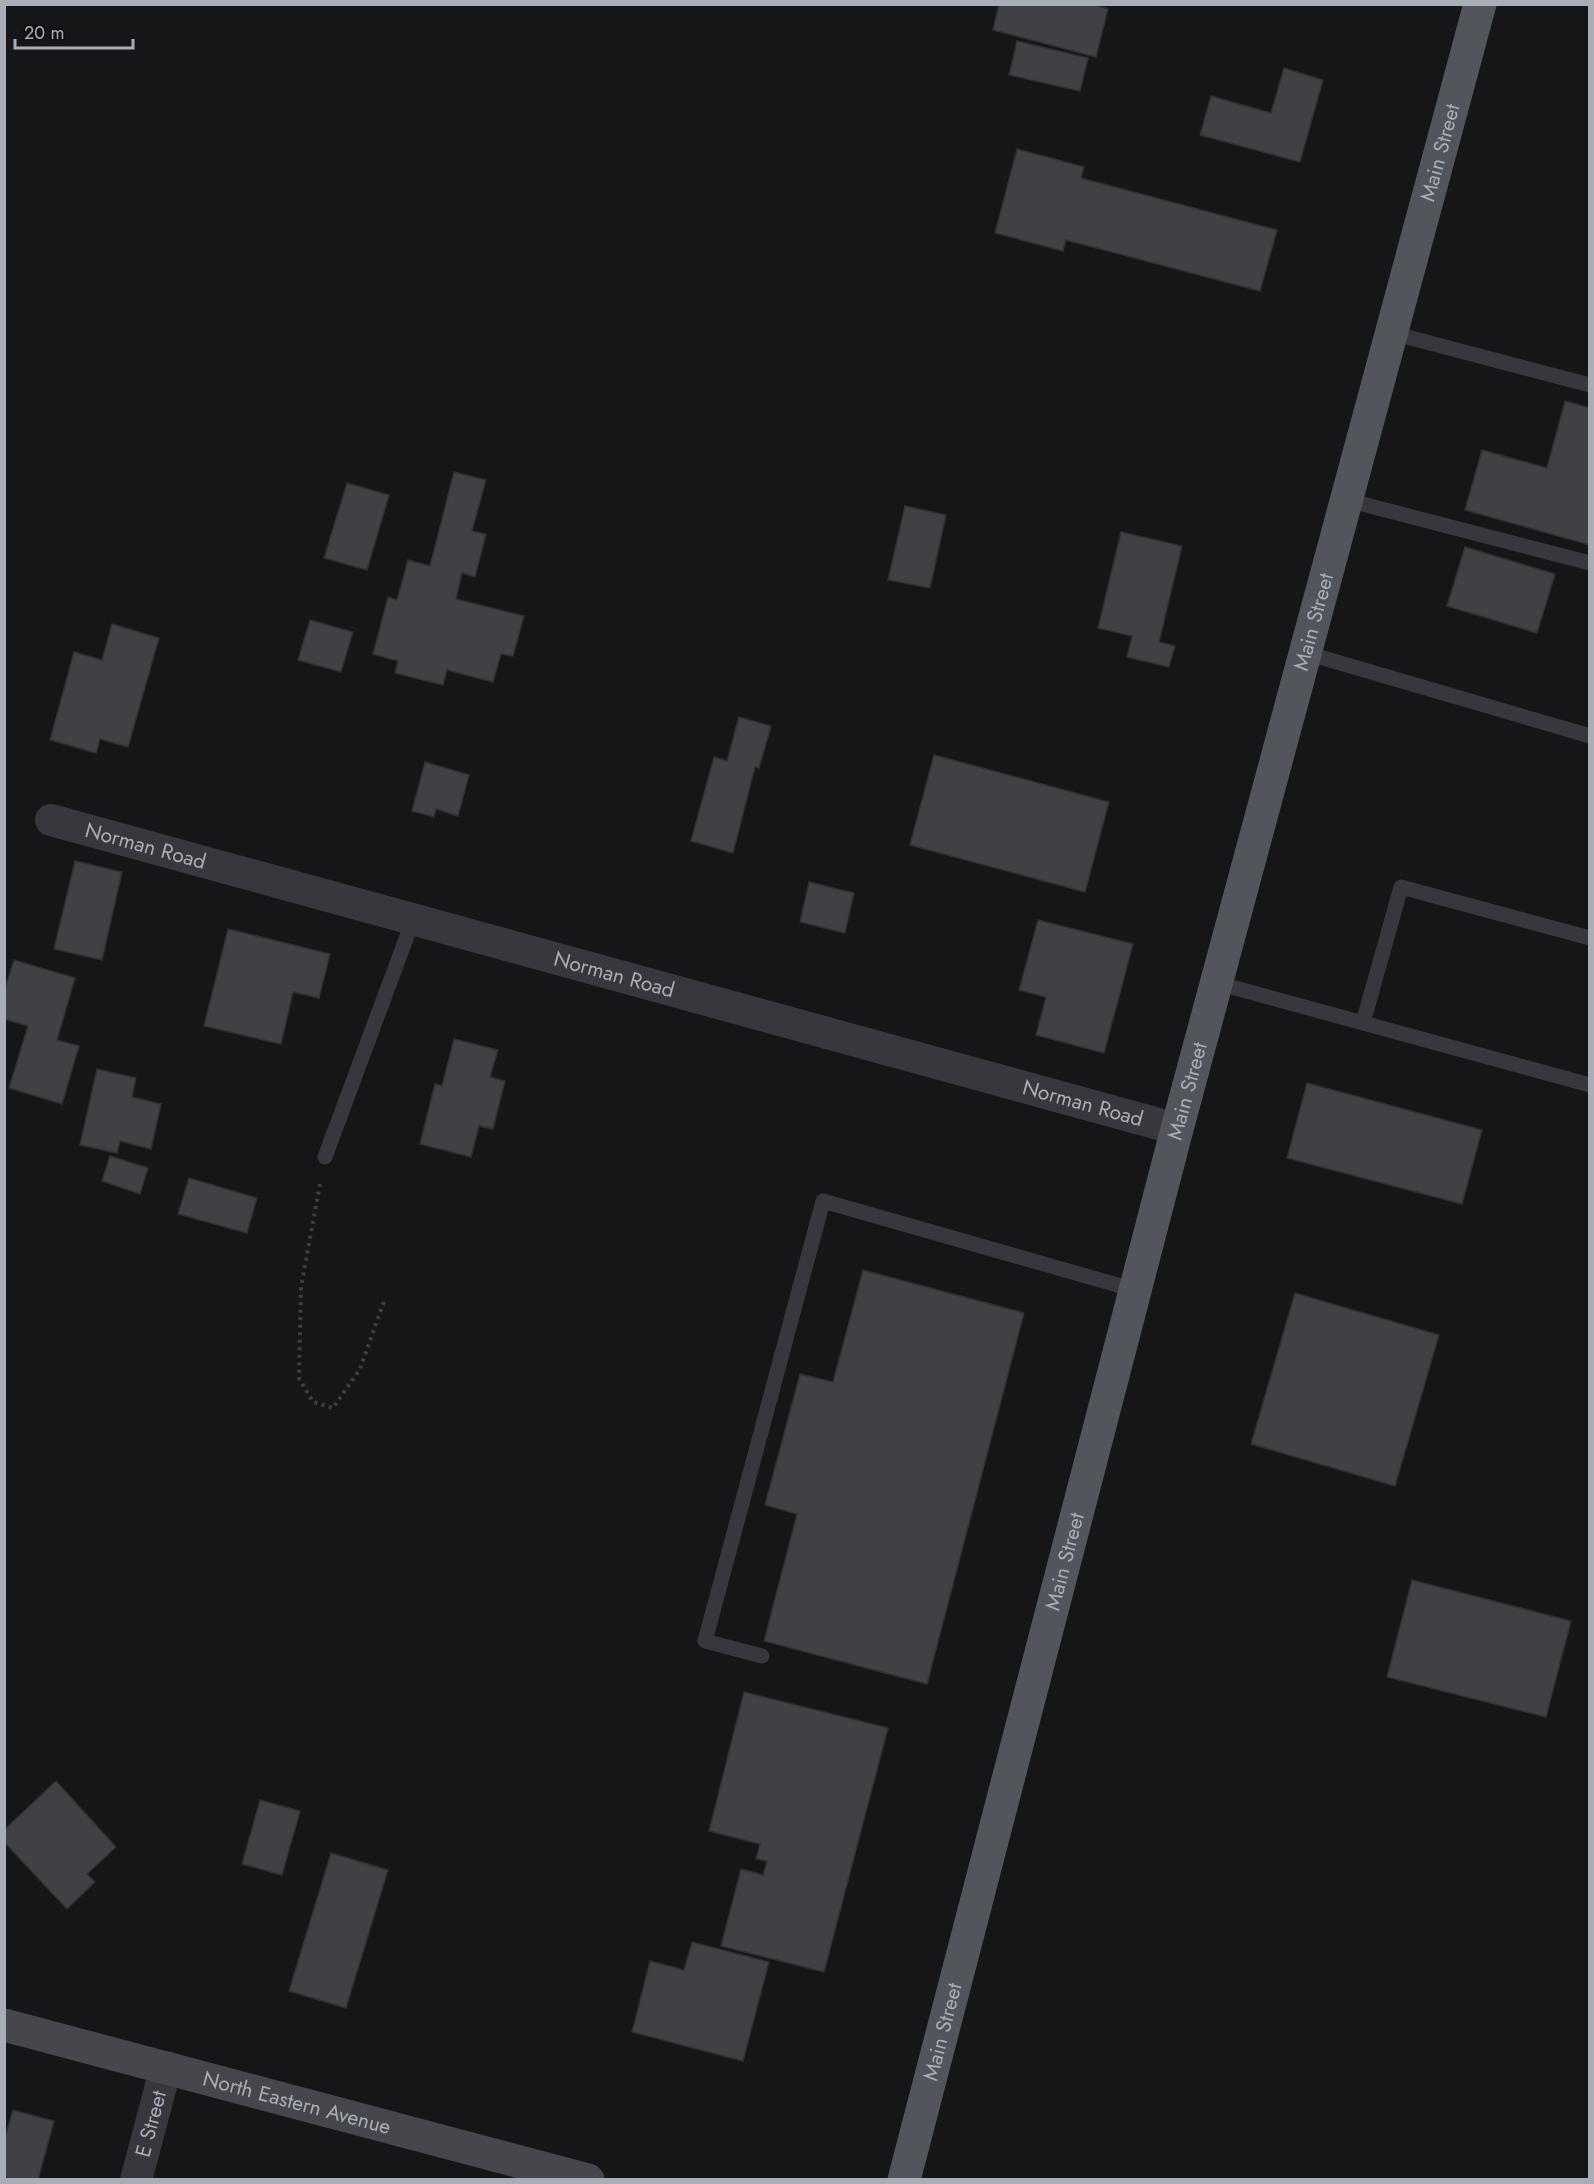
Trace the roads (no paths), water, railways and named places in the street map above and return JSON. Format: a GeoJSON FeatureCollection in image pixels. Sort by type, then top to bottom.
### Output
{"type":"FeatureCollection","features":[{"type":"Feature","properties":{"kind":"main road","name":"Main Street"},"geometry":{"type":"LineString","coordinates":[[904,2180],[1177,1129],[1480,4]]}},
{"type":"Feature","properties":{"kind":"street","name":"Norman Road"},"geometry":{"type":"LineString","coordinates":[[51,820],[1177,1129]]}},
{"type":"Feature","properties":{"kind":"street","name":"North Eastern Avenue"},"geometry":{"type":"LineString","coordinates":[[4,2025],[588,2180]]}},
{"type":"Feature","properties":{"kind":"street","name":"E Street"},"geometry":{"type":"LineString","coordinates":[[136,2180],[165,2067]]}},
{"type":"Feature","properties":{"kind":"lane"},"geometry":{"type":"LineString","coordinates":[[1392,333],[1590,385]]}},
{"type":"Feature","properties":{"kind":"lane"},"geometry":{"type":"LineString","coordinates":[[1347,500],[1590,563]]}},
{"type":"Feature","properties":{"kind":"lane"},"geometry":{"type":"LineString","coordinates":[[1306,653],[1590,736]]}},
{"type":"Feature","properties":{"kind":"lane"},"geometry":{"type":"LineString","coordinates":[[1363,1023],[1401,887],[1590,938]]}},
{"type":"Feature","properties":{"kind":"lane"},"geometry":{"type":"LineString","coordinates":[[325,1157],[413,920]]}},
{"type":"Feature","properties":{"kind":"lane"},"geometry":{"type":"LineString","coordinates":[[1216,983],[1590,1085]]}},
{"type":"Feature","properties":{"kind":"lane"},"geometry":{"type":"LineString","coordinates":[[762,1656],[705,1641],[823,1201],[1135,1290]]}}]}
